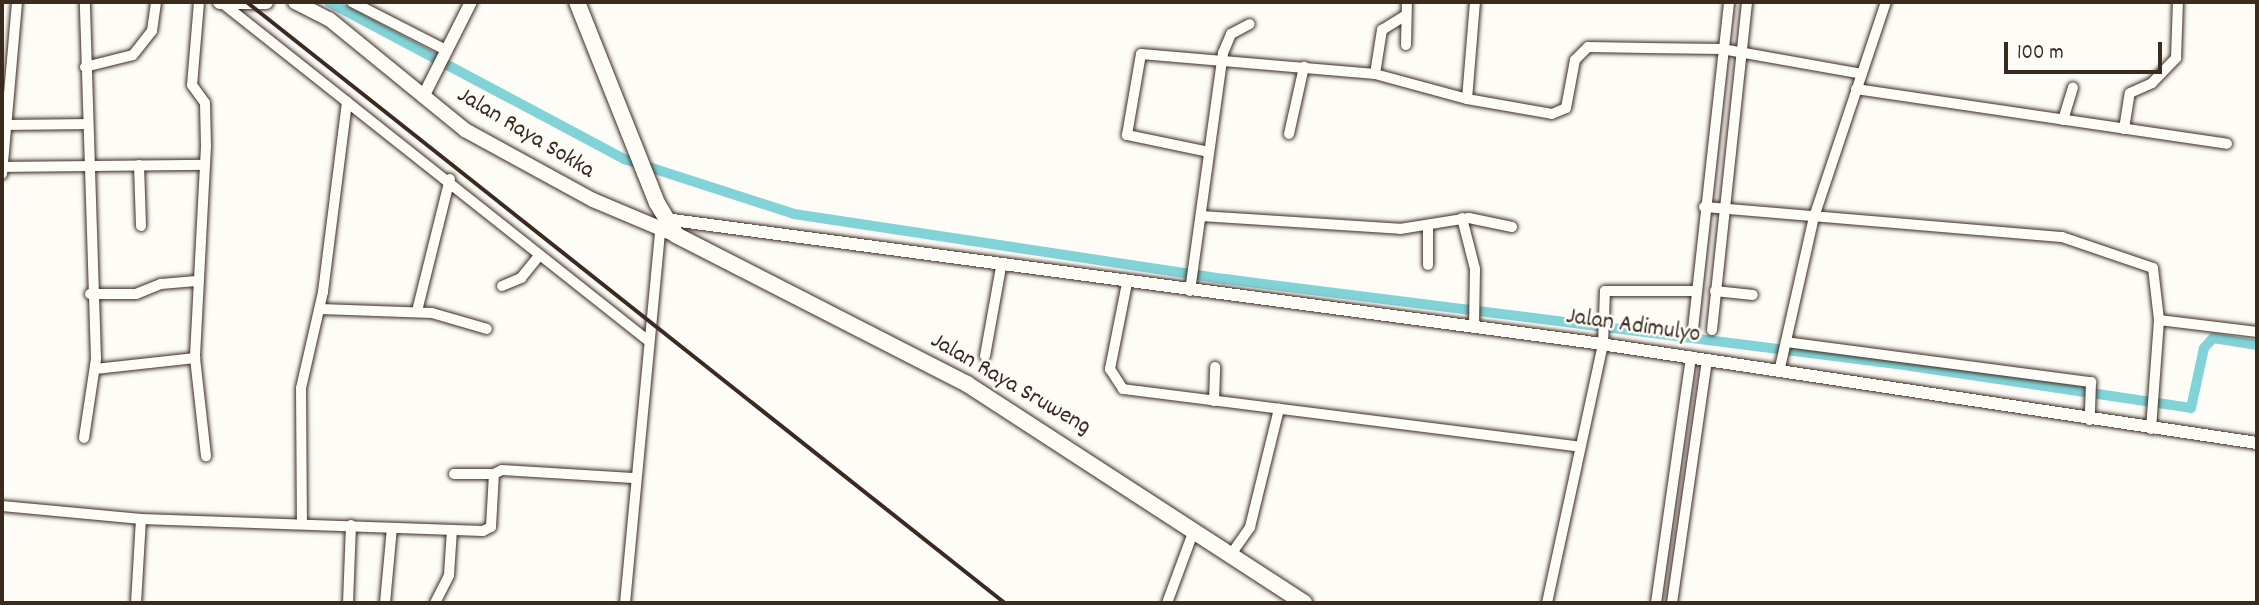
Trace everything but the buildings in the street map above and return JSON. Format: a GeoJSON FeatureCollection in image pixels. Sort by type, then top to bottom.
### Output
{"type":"FeatureCollection","features":[{"type":"Feature","properties":{"kind":"highway"},"geometry":{"type":"LineString","coordinates":[[577,2],[667,228]]}},
{"type":"Feature","properties":{"kind":"highway","name":"Jalan Raya Sruweng"},"geometry":{"type":"LineString","coordinates":[[667,228],[967,384],[1232,553],[1304,603]]}},
{"type":"Feature","properties":{"kind":"main road"},"geometry":{"type":"LineString","coordinates":[[220,2],[266,2]]}},
{"type":"Feature","properties":{"kind":"main road","name":"Jalan Raya Sokka"},"geometry":{"type":"LineString","coordinates":[[295,2],[329,19],[423,97],[530,168],[667,228]]}},
{"type":"Feature","properties":{"kind":"street"},"geometry":{"type":"LineString","coordinates":[[2,174],[17,2]]}},
{"type":"Feature","properties":{"kind":"street"},"geometry":{"type":"LineString","coordinates":[[84,439],[95,369],[90,294],[85,2]]}},
{"type":"Feature","properties":{"kind":"street"},"geometry":{"type":"LineString","coordinates":[[85,67],[133,55],[152,32],[156,2]]}},
{"type":"Feature","properties":{"kind":"street"},"geometry":{"type":"LineString","coordinates":[[199,2],[192,85],[205,103],[205,165],[195,359],[206,456]]}},
{"type":"Feature","properties":{"kind":"street"},"geometry":{"type":"LineString","coordinates":[[220,2],[450,179],[539,256],[647,340]]}},
{"type":"Feature","properties":{"kind":"street"},"geometry":{"type":"LineString","coordinates":[[352,2],[441,60]]}},
{"type":"Feature","properties":{"kind":"street"},"geometry":{"type":"LineString","coordinates":[[423,97],[471,2]]}},
{"type":"Feature","properties":{"kind":"street"},"geometry":{"type":"LineString","coordinates":[[1406,45],[1407,2]]}},
{"type":"Feature","properties":{"kind":"street"},"geometry":{"type":"LineString","coordinates":[[1467,99],[1475,2]]}},
{"type":"Feature","properties":{"kind":"street"},"geometry":{"type":"LineString","coordinates":[[1693,329],[1704,207],[1729,2]]}},
{"type":"Feature","properties":{"kind":"street"},"geometry":{"type":"LineString","coordinates":[[1712,330],[1747,2]]}},
{"type":"Feature","properties":{"kind":"street"},"geometry":{"type":"LineString","coordinates":[[1779,372],[1814,217],[1886,2]]}},
{"type":"Feature","properties":{"kind":"street"},"geometry":{"type":"LineString","coordinates":[[2124,129],[2130,93],[2152,83],[2176,58],[2178,2]]}},
{"type":"Feature","properties":{"kind":"street"},"geometry":{"type":"LineString","coordinates":[[1376,74],[1382,30],[1406,15]]}},
{"type":"Feature","properties":{"kind":"street"},"geometry":{"type":"LineString","coordinates":[[1190,288],[1221,58],[1231,34],[1250,24]]}},
{"type":"Feature","properties":{"kind":"street"},"geometry":{"type":"LineString","coordinates":[[1209,152],[1133,139],[1126,132],[1141,54],[1221,58],[1376,74],[1467,99],[1561,113],[1584,48],[1722,49],[1862,74]]}},
{"type":"Feature","properties":{"kind":"street"},"geometry":{"type":"LineString","coordinates":[[1289,134],[1304,67]]}},
{"type":"Feature","properties":{"kind":"street"},"geometry":{"type":"LineString","coordinates":[[2063,120],[2073,87]]}},
{"type":"Feature","properties":{"kind":"street"},"geometry":{"type":"LineString","coordinates":[[1856,89],[2227,144]]}},
{"type":"Feature","properties":{"kind":"street"},"geometry":{"type":"LineString","coordinates":[[302,522],[301,388],[320,309],[347,102]]}},
{"type":"Feature","properties":{"kind":"street"},"geometry":{"type":"LineString","coordinates":[[8,125],[87,124]]}},
{"type":"Feature","properties":{"kind":"street"},"geometry":{"type":"LineString","coordinates":[[139,165],[141,226]]}},
{"type":"Feature","properties":{"kind":"street"},"geometry":{"type":"LineString","coordinates":[[3,167],[205,165]]}},
{"type":"Feature","properties":{"kind":"street"},"geometry":{"type":"LineString","coordinates":[[417,311],[450,179]]}},
{"type":"Feature","properties":{"kind":"street"},"geometry":{"type":"LineString","coordinates":[[1704,207],[2062,237],[2152,268],[2160,320],[2151,429]]}},
{"type":"Feature","properties":{"kind":"street"},"geometry":{"type":"LineString","coordinates":[[1201,216],[1389,229],[1462,218],[1513,227]]}},
{"type":"Feature","properties":{"kind":"street"},"geometry":{"type":"LineString","coordinates":[[1462,218],[1475,302],[1474,322]]}},
{"type":"Feature","properties":{"kind":"street"},"geometry":{"type":"LineString","coordinates":[[1428,225],[1428,265]]}},
{"type":"Feature","properties":{"kind":"street"},"geometry":{"type":"LineString","coordinates":[[625,603],[633,478],[647,340],[667,228]]}},
{"type":"Feature","properties":{"kind":"street","name":"Jalan Adimulyo"},"geometry":{"type":"LineString","coordinates":[[667,228],[1474,322],[1604,341],[1779,372],[2257,443]]}},
{"type":"Feature","properties":{"kind":"street"},"geometry":{"type":"LineString","coordinates":[[502,286],[521,278],[539,256]]}},
{"type":"Feature","properties":{"kind":"street"},"geometry":{"type":"LineString","coordinates":[[985,356],[1001,267]]}},
{"type":"Feature","properties":{"kind":"street"},"geometry":{"type":"LineString","coordinates":[[90,294],[136,294],[161,284],[199,281]]}},
{"type":"Feature","properties":{"kind":"street"},"geometry":{"type":"LineString","coordinates":[[1127,283],[1113,344],[1114,382],[1131,391],[1579,447]]}},
{"type":"Feature","properties":{"kind":"street"},"geometry":{"type":"LineString","coordinates":[[1547,603],[1604,341],[1605,291],[1696,290]]}},
{"type":"Feature","properties":{"kind":"street"},"geometry":{"type":"LineString","coordinates":[[1715,291],[1753,295]]}},
{"type":"Feature","properties":{"kind":"street"},"geometry":{"type":"LineString","coordinates":[[320,309],[417,311],[487,330]]}},
{"type":"Feature","properties":{"kind":"street"},"geometry":{"type":"LineString","coordinates":[[2160,320],[2257,332]]}},
{"type":"Feature","properties":{"kind":"street"},"geometry":{"type":"LineString","coordinates":[[1784,349],[2095,386],[2090,419]]}},
{"type":"Feature","properties":{"kind":"street"},"geometry":{"type":"LineString","coordinates":[[1656,603],[1691,356]]}},
{"type":"Feature","properties":{"kind":"street"},"geometry":{"type":"LineString","coordinates":[[95,369],[195,359]]}},
{"type":"Feature","properties":{"kind":"street"},"geometry":{"type":"LineString","coordinates":[[1672,603],[1707,359]]}},
{"type":"Feature","properties":{"kind":"street"},"geometry":{"type":"LineString","coordinates":[[1214,401],[1215,367]]}},
{"type":"Feature","properties":{"kind":"street"},"geometry":{"type":"LineString","coordinates":[[1232,553],[1250,527],[1279,409]]}},
{"type":"Feature","properties":{"kind":"street"},"geometry":{"type":"LineString","coordinates":[[454,474],[494,474],[532,469],[633,478]]}},
{"type":"Feature","properties":{"kind":"street"},"geometry":{"type":"LineString","coordinates":[[2,506],[141,519],[302,522],[452,530],[491,527],[494,474]]}},
{"type":"Feature","properties":{"kind":"street"},"geometry":{"type":"LineString","coordinates":[[136,603],[141,519]]}},
{"type":"Feature","properties":{"kind":"street"},"geometry":{"type":"LineString","coordinates":[[348,603],[351,525]]}},
{"type":"Feature","properties":{"kind":"street"},"geometry":{"type":"LineString","coordinates":[[385,603],[392,528]]}},
{"type":"Feature","properties":{"kind":"street"},"geometry":{"type":"LineString","coordinates":[[435,603],[449,575],[452,530]]}},
{"type":"Feature","properties":{"kind":"street"},"geometry":{"type":"LineString","coordinates":[[1167,603],[1194,530]]}},
{"type":"Feature","properties":{"kind":"street"},"geometry":{"type":"LineString","coordinates":[[1658,574],[1675,578]]}},
{"type":"Feature","properties":{"kind":"waterway"},"geometry":{"type":"LineString","coordinates":[[329,2],[624,159],[794,214],[1225,279],[1897,364],[2191,408],[2204,348],[2213,338],[2257,345]]}},
{"type":"Feature","properties":{"kind":"railway"},"geometry":{"type":"LineString","coordinates":[[247,2],[1005,603]]}}]}
